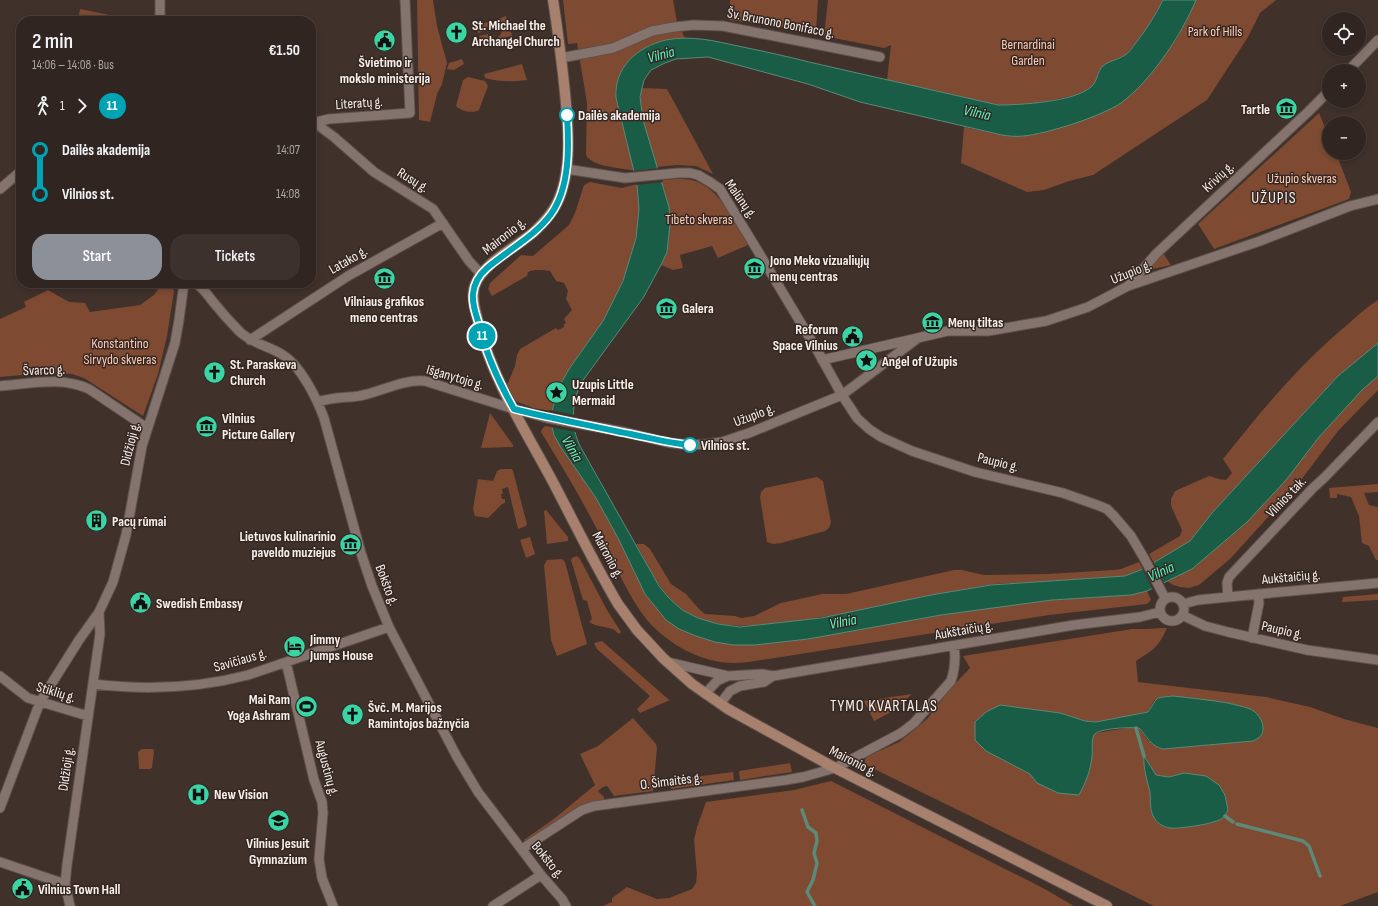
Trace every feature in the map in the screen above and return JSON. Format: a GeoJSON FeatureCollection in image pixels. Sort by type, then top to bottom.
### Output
{"type":"FeatureCollection","features":[{"type":"Feature","properties":{"kind":"main road","name":"Maironio g."},"geometry":{"type":"LineString","coordinates":[[553,0],[568,123],[566,169],[562,189],[556,205],[550,215],[531,234],[481,274],[477,280],[473,294],[475,311],[483,341],[495,374],[618,604],[637,630],[667,662],[705,694],[720,704],[748,721],[835,768],[1107,906]]}},
{"type":"Feature","properties":{"kind":"street"},"geometry":{"type":"LineString","coordinates":[[160,0],[160,16]]}},
{"type":"Feature","properties":{"kind":"street","name":"Literatų g."},"geometry":{"type":"LineString","coordinates":[[316,121],[410,113],[405,0]]}},
{"type":"Feature","properties":{"kind":"street","name":"Šv. Brunono Bonifaco g."},"geometry":{"type":"LineString","coordinates":[[561,58],[613,48],[652,32],[674,27],[694,25],[723,26],[880,57]]}},
{"type":"Feature","properties":{"kind":"street"},"geometry":{"type":"LineString","coordinates":[[1355,64],[1378,40]]}},
{"type":"Feature","properties":{"kind":"street","name":"Krivių g."},"geometry":{"type":"LineString","coordinates":[[1128,286],[1156,254],[1322,97]]}},
{"type":"Feature","properties":{"kind":"street","name":"Rusų g."},"geometry":{"type":"LineString","coordinates":[[316,124],[374,172],[433,209],[468,260],[481,274]]}},
{"type":"Feature","properties":{"kind":"street","name":"Malūnų g."},"geometry":{"type":"LineString","coordinates":[[566,169],[603,176],[632,178],[678,173],[698,175],[708,180],[720,190],[822,360]]}},
{"type":"Feature","properties":{"kind":"street"},"geometry":{"type":"LineString","coordinates":[[0,189],[16,175]]}},
{"type":"Feature","properties":{"kind":"street","name":"Užupio g."},"geometry":{"type":"LineString","coordinates":[[822,360],[948,331],[988,331],[1046,321],[1088,307],[1128,286],[1254,243],[1350,206],[1378,199]]}},
{"type":"Feature","properties":{"kind":"street","name":"Latako g."},"geometry":{"type":"LineString","coordinates":[[250,340],[348,276],[444,223]]}},
{"type":"Feature","properties":{"kind":"street","name":"Didžioji g."},"geometry":{"type":"LineString","coordinates":[[0,808],[40,702],[79,640],[99,612],[113,582],[126,535],[142,446],[166,373],[174,343],[183,288]]}},
{"type":"Feature","properties":{"kind":"street","name":"Bokšto g."},"geometry":{"type":"LineString","coordinates":[[202,288],[241,333],[250,340],[285,356],[301,374],[318,402],[343,484],[361,553],[372,586],[389,627],[468,775],[486,805],[541,875],[562,899],[566,906]]}},
{"type":"Feature","properties":{"kind":"street","name":"Užupio g."},"geometry":{"type":"LineString","coordinates":[[514,409],[547,418],[579,423],[670,443],[692,445],[722,442],[749,433],[842,395],[918,338]]}},
{"type":"Feature","properties":{"kind":"street"},"geometry":{"type":"LineString","coordinates":[[822,360],[842,395]]}},
{"type":"Feature","properties":{"kind":"street","name":"Išganytojo g."},"geometry":{"type":"LineString","coordinates":[[318,402],[332,398],[373,393],[404,382],[418,380],[436,384],[514,409]]}},
{"type":"Feature","properties":{"kind":"street","name":"Švarco g."},"geometry":{"type":"LineString","coordinates":[[0,386],[53,382],[72,383],[89,389],[148,428]]}},
{"type":"Feature","properties":{"kind":"street","name":"Paupio g."},"geometry":{"type":"LineString","coordinates":[[842,395],[857,418],[869,429],[896,445],[975,472],[1063,493],[1107,509],[1131,536],[1165,598]]}},
{"type":"Feature","properties":{"kind":"street","name":"Vilnios tak."},"geometry":{"type":"LineString","coordinates":[[1228,596],[1227,583],[1229,577],[1378,422]]}},
{"type":"Feature","properties":{"kind":"street","name":"Aukštaičių g."},"geometry":{"type":"LineString","coordinates":[[1183,604],[1198,600],[1228,596],[1378,583]]}},
{"type":"Feature","properties":{"kind":"street"},"geometry":{"type":"LineString","coordinates":[[1252,638],[1259,603],[1258,594]]}},
{"type":"Feature","properties":{"kind":"street"},"geometry":{"type":"LineString","coordinates":[[1171,596],[1177,597],[1183,604],[1184,612],[1182,616],[1172,621],[1164,618],[1160,612],[1160,604],[1165,598],[1171,596]]}},
{"type":"Feature","properties":{"kind":"street","name":"Didžioji g."},"geometry":{"type":"LineString","coordinates":[[70,906],[65,884],[88,716],[94,684],[100,634],[99,612]]}},
{"type":"Feature","properties":{"kind":"street","name":"Aukštaičių g."},"geometry":{"type":"LineString","coordinates":[[667,662],[692,669],[728,676],[762,674],[773,676],[1074,625],[1140,617],[1160,612]]}},
{"type":"Feature","properties":{"kind":"street","name":"Paupio g."},"geometry":{"type":"LineString","coordinates":[[1182,616],[1205,626],[1252,638],[1307,650],[1378,660]]}},
{"type":"Feature","properties":{"kind":"street","name":"Savičiaus g."},"geometry":{"type":"LineString","coordinates":[[94,684],[157,686],[206,684],[225,681],[389,627]]}},
{"type":"Feature","properties":{"kind":"street","name":"O. Šimaitės g."},"geometry":{"type":"LineString","coordinates":[[522,849],[582,810],[594,806],[786,780],[835,768],[884,743],[901,733],[914,722],[951,681],[955,663],[954,646]]}},
{"type":"Feature","properties":{"kind":"street","name":"Augustinų g."},"geometry":{"type":"LineString","coordinates":[[286,662],[314,780],[322,802],[323,813],[319,858],[322,878],[333,906]]}},
{"type":"Feature","properties":{"kind":"street","name":"Stiklių g."},"geometry":{"type":"LineString","coordinates":[[0,676],[24,696],[88,716]]}},
{"type":"Feature","properties":{"kind":"street"},"geometry":{"type":"LineString","coordinates":[[705,694],[717,681],[728,676]]}},
{"type":"Feature","properties":{"kind":"street","name":"Aukštaičių g."},"geometry":{"type":"LineString","coordinates":[[720,704],[734,688],[764,682],[773,676]]}},
{"type":"Feature","properties":{"kind":"street"},"geometry":{"type":"LineString","coordinates":[[0,862],[65,884]]}},
{"type":"Feature","properties":{"kind":"street"},"geometry":{"type":"LineString","coordinates":[[493,906],[541,875]]}},
{"type":"Feature","properties":{"kind":"green space"},"geometry":{"type":"Polygon","coordinates":[[[417,0],[433,0],[437,26],[447,63],[430,122],[419,120],[417,0]]]}},
{"type":"Feature","properties":{"kind":"green space"},"geometry":{"type":"Polygon","coordinates":[[[563,0],[673,0],[677,22],[685,38],[666,40],[648,46],[616,98],[634,170],[599,164],[593,162],[586,155],[587,103],[577,43],[568,44],[563,0]]]}},
{"type":"Feature","properties":{"kind":"green space"},"geometry":{"type":"Polygon","coordinates":[[[730,0],[818,0],[816,32],[729,20],[730,0]]]}},
{"type":"Feature","properties":{"kind":"green space","name":"Bernardinai Garden"},"geometry":{"type":"Polygon","coordinates":[[[828,0],[1163,0],[1148,27],[1126,55],[1103,66],[1096,82],[1089,89],[1076,95],[1035,104],[998,105],[887,80],[891,45],[884,48],[824,36],[828,0]]]}},
{"type":"Feature","properties":{"kind":"green space","name":"Park of Hills"},"geometry":{"type":"Polygon","coordinates":[[[1196,0],[1276,0],[1260,13],[1248,37],[1207,100],[1093,175],[1069,181],[1044,190],[1027,192],[961,163],[964,127],[1002,135],[1040,133],[1090,117],[1120,103],[1132,94],[1149,76],[1177,38],[1196,0]]]}},
{"type":"Feature","properties":{"kind":"green space"},"geometry":{"type":"Polygon","coordinates":[[[80,9],[114,16],[79,16],[80,9]]]}},
{"type":"Feature","properties":{"kind":"green space"},"geometry":{"type":"Polygon","coordinates":[[[506,16],[508,24],[500,26],[497,23],[493,23],[493,21],[506,16]]]}},
{"type":"Feature","properties":{"kind":"green space"},"geometry":{"type":"Polygon","coordinates":[[[489,22],[486,31],[478,33],[477,27],[475,27],[476,25],[489,22]]]}},
{"type":"Feature","properties":{"kind":"green space"},"geometry":{"type":"Polygon","coordinates":[[[510,28],[512,36],[498,39],[502,30],[510,28]]]}},
{"type":"Feature","properties":{"kind":"green space"},"geometry":{"type":"Polygon","coordinates":[[[487,34],[495,40],[481,45],[479,36],[487,34]]]}},
{"type":"Feature","properties":{"kind":"green space"},"geometry":{"type":"Polygon","coordinates":[[[462,59],[464,64],[454,70],[447,69],[449,63],[462,59]]]}},
{"type":"Feature","properties":{"kind":"green space"},"geometry":{"type":"Polygon","coordinates":[[[522,64],[527,80],[506,81],[485,78],[484,74],[522,64]]]}},
{"type":"Feature","properties":{"kind":"green space"},"geometry":{"type":"Polygon","coordinates":[[[468,77],[485,81],[488,86],[479,110],[473,112],[460,109],[456,106],[463,80],[468,77]]]}},
{"type":"Feature","properties":{"kind":"green space"},"geometry":{"type":"Polygon","coordinates":[[[641,88],[667,89],[713,174],[696,166],[677,165],[657,167],[642,118],[640,98],[641,88]]]}},
{"type":"Feature","properties":{"kind":"green space","name":"Užupio skveras"},"geometry":{"type":"Polygon","coordinates":[[[1319,113],[1322,120],[1322,160],[1339,160],[1351,192],[1349,199],[1214,249],[1198,224],[1319,113]]]}},
{"type":"Feature","properties":{"kind":"green space","name":"Tibeto skveras"},"geometry":{"type":"Polygon","coordinates":[[[676,179],[697,182],[715,194],[728,210],[748,245],[718,258],[712,246],[680,255],[683,268],[673,270],[661,265],[667,252],[661,180],[676,179]]]}},
{"type":"Feature","properties":{"kind":"green space"},"geometry":{"type":"Polygon","coordinates":[[[590,182],[622,188],[637,184],[639,209],[636,238],[628,267],[610,309],[566,374],[555,398],[552,411],[533,408],[515,401],[510,394],[507,385],[520,349],[556,328],[558,330],[564,327],[564,324],[566,323],[564,319],[572,310],[566,299],[568,291],[564,283],[556,281],[550,271],[539,270],[528,272],[527,276],[492,296],[488,289],[490,283],[521,255],[533,256],[569,225],[575,213],[584,185],[590,182]]]}},
{"type":"Feature","properties":{"kind":"green space"},"geometry":{"type":"Polygon","coordinates":[[[1163,253],[1171,265],[1148,270],[1163,253]]]}},
{"type":"Feature","properties":{"kind":"green space","name":"Konstantino Sirvydo skveras"},"geometry":{"type":"Polygon","coordinates":[[[159,288],[173,289],[174,291],[167,336],[158,374],[143,416],[84,378],[72,374],[45,373],[0,377],[0,319],[26,307],[24,302],[48,290],[69,302],[85,303],[90,312],[140,305],[154,295],[159,288]]]}},
{"type":"Feature","properties":{"kind":"green space"},"geometry":{"type":"Polygon","coordinates":[[[1378,300],[1378,343],[1338,376],[1212,513],[1190,541],[1154,563],[1149,554],[1180,536],[1182,530],[1171,506],[1171,499],[1175,491],[1209,476],[1226,480],[1232,473],[1223,459],[1252,423],[1313,356],[1358,315],[1378,300]]]}},
{"type":"Feature","properties":{"kind":"green space"},"geometry":{"type":"Polygon","coordinates":[[[1378,376],[1378,390],[1338,431],[1298,484],[1230,559],[1199,585],[1189,588],[1180,587],[1167,581],[1192,569],[1247,522],[1286,480],[1319,437],[1362,390],[1378,376]]]}},
{"type":"Feature","properties":{"kind":"green space"},"geometry":{"type":"Polygon","coordinates":[[[490,413],[513,445],[513,447],[481,448],[490,413]]]}},
{"type":"Feature","properties":{"kind":"green space"},"geometry":{"type":"Polygon","coordinates":[[[545,426],[552,427],[554,435],[567,456],[596,498],[618,538],[645,594],[666,620],[679,629],[696,636],[755,645],[808,639],[941,615],[1052,600],[1131,595],[1147,591],[1151,600],[1147,604],[1049,615],[750,662],[734,663],[709,660],[675,644],[655,629],[647,620],[627,590],[586,509],[541,432],[545,426]]]}},
{"type":"Feature","properties":{"kind":"green space"},"geometry":{"type":"Polygon","coordinates":[[[501,469],[512,469],[513,471],[527,524],[526,526],[518,529],[508,487],[502,489],[503,494],[501,494],[502,499],[505,499],[505,503],[502,504],[488,518],[475,516],[473,509],[478,479],[493,481],[497,471],[501,469]]]}},
{"type":"Feature","properties":{"kind":"green space"},"geometry":{"type":"Polygon","coordinates":[[[817,477],[823,481],[831,522],[829,528],[825,531],[781,543],[773,544],[767,542],[760,497],[761,492],[765,488],[817,477]]]}},
{"type":"Feature","properties":{"kind":"green space"},"geometry":{"type":"Polygon","coordinates":[[[1378,484],[1378,492],[1364,493],[1369,505],[1378,507],[1378,560],[1376,560],[1369,546],[1362,543],[1359,516],[1351,497],[1337,494],[1337,498],[1330,498],[1329,488],[1378,484]]]}},
{"type":"Feature","properties":{"kind":"green space"},"geometry":{"type":"Polygon","coordinates":[[[546,510],[568,537],[568,541],[547,544],[544,511],[546,510]]]}},
{"type":"Feature","properties":{"kind":"green space"},"geometry":{"type":"Polygon","coordinates":[[[530,537],[535,554],[526,558],[520,540],[530,537]]]}},
{"type":"Feature","properties":{"kind":"green space"},"geometry":{"type":"Polygon","coordinates":[[[636,544],[644,544],[650,549],[671,584],[686,594],[705,614],[735,616],[741,618],[754,616],[781,603],[822,594],[846,594],[954,570],[962,570],[984,575],[1048,574],[1121,569],[1139,562],[1143,569],[1125,576],[989,585],[813,619],[742,626],[710,622],[687,613],[668,597],[654,577],[636,544]]]}},
{"type":"Feature","properties":{"kind":"green space"},"geometry":{"type":"Polygon","coordinates":[[[577,556],[621,632],[619,634],[613,629],[589,622],[592,619],[587,601],[583,600],[571,560],[577,556]]]}},
{"type":"Feature","properties":{"kind":"green space"},"geometry":{"type":"Polygon","coordinates":[[[562,559],[565,562],[587,644],[557,656],[551,640],[544,565],[547,560],[562,559]]]}},
{"type":"Feature","properties":{"kind":"green space"},"geometry":{"type":"Polygon","coordinates":[[[1378,594],[1378,600],[1342,602],[1343,597],[1378,594]]]}},
{"type":"Feature","properties":{"kind":"green space"},"geometry":{"type":"Polygon","coordinates":[[[1167,628],[1158,644],[1136,661],[1138,682],[1266,697],[1310,707],[1344,719],[1378,728],[1378,892],[1340,906],[1154,906],[864,764],[866,757],[899,742],[928,718],[951,688],[970,668],[963,656],[1132,629],[1167,628]],[[1155,699],[1148,712],[1096,722],[1085,721],[1060,713],[1001,705],[986,712],[986,751],[1030,774],[1037,783],[1092,758],[1093,736],[1096,733],[1133,727],[1139,728],[1149,742],[1155,699]],[[1184,773],[1169,777],[1156,775],[1150,793],[1151,811],[1184,773]]]}},
{"type":"Feature","properties":{"kind":"green space"},"geometry":{"type":"Polygon","coordinates":[[[602,641],[670,700],[640,713],[637,709],[650,696],[597,649],[594,643],[602,641]]]}},
{"type":"Feature","properties":{"kind":"green space"},"geometry":{"type":"Polygon","coordinates":[[[912,694],[893,711],[874,721],[864,701],[912,694]]]}},
{"type":"Feature","properties":{"kind":"green space"},"geometry":{"type":"Polygon","coordinates":[[[633,718],[656,744],[657,748],[653,791],[614,796],[607,786],[603,787],[598,791],[604,797],[604,800],[582,805],[526,842],[524,840],[555,818],[595,785],[580,754],[598,746],[633,718]]]}},
{"type":"Feature","properties":{"kind":"green space"},"geometry":{"type":"Polygon","coordinates":[[[142,749],[153,749],[154,751],[152,768],[150,769],[139,769],[138,752],[142,749]]]}},
{"type":"Feature","properties":{"kind":"green space"},"geometry":{"type":"Polygon","coordinates":[[[790,763],[792,772],[740,780],[739,771],[790,763]]]}},
{"type":"Feature","properties":{"kind":"green space"},"geometry":{"type":"Polygon","coordinates":[[[733,772],[734,780],[671,789],[670,780],[733,772]]]}},
{"type":"Feature","properties":{"kind":"green space"},"geometry":{"type":"Polygon","coordinates":[[[831,781],[1043,888],[1074,906],[603,906],[612,902],[612,898],[627,887],[657,899],[669,898],[692,889],[696,883],[697,874],[694,840],[706,802],[794,790],[831,781]]]}},
{"type":"Feature","properties":{"kind":"water","name":"Vilnia"},"geometry":{"type":"Polygon","coordinates":[[[1163,0],[1196,0],[1174,42],[1154,70],[1132,94],[1121,103],[1088,119],[1033,135],[1002,135],[860,102],[808,84],[708,57],[676,59],[651,70],[644,80],[640,97],[643,120],[669,207],[670,224],[667,252],[643,298],[581,383],[573,414],[575,430],[580,446],[659,586],[682,610],[698,618],[718,624],[740,627],[821,618],[931,595],[991,585],[1125,576],[1143,569],[1190,541],[1212,513],[1338,376],[1378,343],[1378,376],[1362,390],[1319,437],[1286,480],[1247,522],[1192,569],[1147,591],[1131,595],[1052,600],[941,615],[808,639],[755,645],[734,645],[715,642],[679,629],[666,620],[645,594],[618,538],[596,498],[560,446],[554,435],[552,427],[552,411],[559,387],[569,369],[603,321],[623,281],[636,238],[639,209],[637,184],[616,98],[616,87],[619,77],[629,60],[637,53],[655,43],[666,40],[694,38],[721,42],[998,105],[1046,102],[1072,96],[1091,87],[1103,66],[1122,57],[1130,50],[1150,23],[1163,0]]]}},
{"type":"Feature","properties":{"kind":"water"},"geometry":{"type":"Polygon","coordinates":[[[1173,696],[1228,703],[1250,709],[1261,719],[1263,725],[1262,733],[1259,738],[1253,741],[1163,749],[1155,746],[1139,728],[1108,729],[1102,731],[1093,737],[1090,767],[1086,781],[1079,795],[1058,793],[1037,783],[1030,774],[986,751],[975,740],[975,722],[986,712],[1000,705],[1060,713],[1085,721],[1096,722],[1148,712],[1157,699],[1173,696]]]}},
{"type":"Feature","properties":{"kind":"water"},"geometry":{"type":"Polygon","coordinates":[[[1144,756],[1156,775],[1169,777],[1184,773],[1206,776],[1219,785],[1225,795],[1228,810],[1224,816],[1221,819],[1211,823],[1188,827],[1170,828],[1159,824],[1153,816],[1151,809],[1150,792],[1145,770],[1144,756]]]}},
{"type":"Feature","properties":{"kind":"pier"},"geometry":{"type":"Polygon","coordinates":[[[660,168],[663,182],[636,185],[632,171],[660,168]]]}},
{"type":"Feature","properties":{"kind":"pier"},"geometry":{"type":"Polygon","coordinates":[[[550,410],[575,415],[576,432],[550,427],[550,410]]]}},
{"type":"Feature","properties":{"kind":"pier"},"geometry":{"type":"Polygon","coordinates":[[[1153,561],[1165,585],[1153,591],[1142,568],[1153,561]]]}},
{"type":"Feature","properties":{"kind":"waterway"},"geometry":{"type":"LineString","coordinates":[[1136,728],[1144,756]]}},
{"type":"Feature","properties":{"kind":"waterway"},"geometry":{"type":"LineString","coordinates":[[802,810],[808,827],[816,833],[817,841],[814,853],[817,863],[813,880],[807,892],[815,906]]}},
{"type":"Feature","properties":{"kind":"waterway"},"geometry":{"type":"LineString","coordinates":[[1225,816],[1233,822]]}},
{"type":"Feature","properties":{"kind":"waterway"},"geometry":{"type":"LineString","coordinates":[[1237,824],[1303,841],[1309,846],[1320,876]]}},
{"type":"Feature","properties":{"kind":"bus line","name":"11"},"geometry":{"type":"LineString","coordinates":[[567,115],[568,150],[565,178],[556,205],[550,215],[536,230],[487,268],[481,274],[474,287],[473,300],[475,311],[483,341],[495,374],[514,409],[547,418],[624,432],[670,443],[690,445]]}},
{"type":"Feature","properties":{"kind":"place","name":"St. Michael the Archangel Church"},"geometry":{"type":"Point","coordinates":[457,33]}},
{"type":"Feature","properties":{"kind":"place","name":"Švietimo ir mokslo ministerija"},"geometry":{"type":"Point","coordinates":[385,40]}},
{"type":"Feature","properties":{"kind":"place","name":"Tartle"},"geometry":{"type":"Point","coordinates":[1286,109]}},
{"type":"Feature","properties":{"kind":"place","name":"Dailės akademija"},"geometry":{"type":"Point","coordinates":[567,115]}},
{"type":"Feature","properties":{"kind":"place","name":"Jono Meko vizualiųjų menų centras"},"geometry":{"type":"Point","coordinates":[754,268]}},
{"type":"Feature","properties":{"kind":"place","name":"Vilniaus grafikos meno centras"},"geometry":{"type":"Point","coordinates":[384,279]}},
{"type":"Feature","properties":{"kind":"place","name":"Galera"},"geometry":{"type":"Point","coordinates":[667,308]}},
{"type":"Feature","properties":{"kind":"place","name":"Menų tiltas"},"geometry":{"type":"Point","coordinates":[932,322]}},
{"type":"Feature","properties":{"kind":"place","name":"Reforum Space Vilnius"},"geometry":{"type":"Point","coordinates":[853,337]}},
{"type":"Feature","properties":{"kind":"place","name":"Angel of Užupis"},"geometry":{"type":"Point","coordinates":[866,361]}},
{"type":"Feature","properties":{"kind":"place","name":"St. Paraskeva Church"},"geometry":{"type":"Point","coordinates":[214,372]}},
{"type":"Feature","properties":{"kind":"place","name":"Uzupis Little Mermaid"},"geometry":{"type":"Point","coordinates":[557,392]}},
{"type":"Feature","properties":{"kind":"place","name":"Vilnius Picture Gallery"},"geometry":{"type":"Point","coordinates":[206,426]}},
{"type":"Feature","properties":{"kind":"place","name":"Vilnios st."},"geometry":{"type":"Point","coordinates":[690,445]}},
{"type":"Feature","properties":{"kind":"place","name":"Pacų rūmai"},"geometry":{"type":"Point","coordinates":[96,521]}},
{"type":"Feature","properties":{"kind":"place","name":"Lietuvos kulinarinio paveldo muziejus"},"geometry":{"type":"Point","coordinates":[351,544]}},
{"type":"Feature","properties":{"kind":"place","name":"Swedish Embassy"},"geometry":{"type":"Point","coordinates":[140,603]}},
{"type":"Feature","properties":{"kind":"place","name":"Jimmy Jumps House"},"geometry":{"type":"Point","coordinates":[295,647]}},
{"type":"Feature","properties":{"kind":"place","name":"Mai Ram Yoga Ashram"},"geometry":{"type":"Point","coordinates":[306,707]}},
{"type":"Feature","properties":{"kind":"place","name":"Švč. M. Marijos Ramintojos bažnyčia"},"geometry":{"type":"Point","coordinates":[352,715]}},
{"type":"Feature","properties":{"kind":"place","name":"New Vision"},"geometry":{"type":"Point","coordinates":[198,794]}},
{"type":"Feature","properties":{"kind":"place","name":"Vilnius Jesuit Gymnazium"},"geometry":{"type":"Point","coordinates":[278,821]}},
{"type":"Feature","properties":{"kind":"place","name":"Vilnius Town Hall"},"geometry":{"type":"Point","coordinates":[23,889]}},
{"type":"Feature","properties":{"kind":"district","name":"UŽUPIS"},"geometry":{"type":"Point","coordinates":[1274,198]}},
{"type":"Feature","properties":{"kind":"district","name":"TYMO KVARTALAS"},"geometry":{"type":"Point","coordinates":[884,706]}}]}
